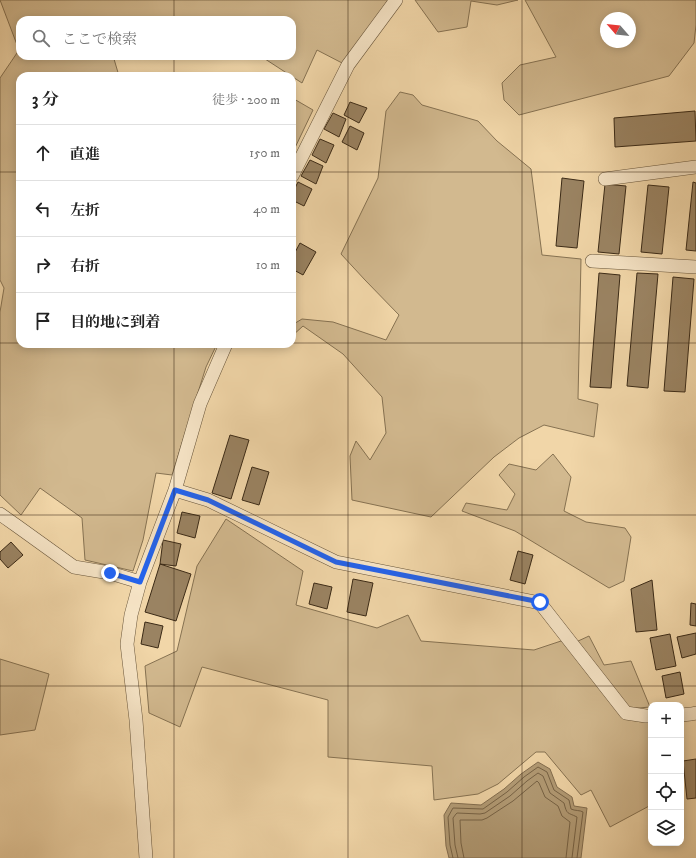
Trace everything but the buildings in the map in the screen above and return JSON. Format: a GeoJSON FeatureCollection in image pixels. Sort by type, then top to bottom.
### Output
{"type":"FeatureCollection","features":[{"type":"Feature","properties":{"kind":"street"},"geometry":{"type":"LineString","coordinates":[[296,168],[348,65],[396,0]]}},
{"type":"Feature","properties":{"kind":"street"},"geometry":{"type":"LineString","coordinates":[[605,179],[696,167]]}},
{"type":"Feature","properties":{"kind":"street"},"geometry":{"type":"LineString","coordinates":[[592,261],[696,266]]}},
{"type":"Feature","properties":{"kind":"street"},"geometry":{"type":"LineString","coordinates":[[146,858],[136,720],[127,644],[131,615],[140,582],[175,490],[200,404],[224,348]]}},
{"type":"Feature","properties":{"kind":"street"},"geometry":{"type":"LineString","coordinates":[[175,490],[208,500],[336,562],[540,602],[626,713],[648,716]]}},
{"type":"Feature","properties":{"kind":"street"},"geometry":{"type":"LineString","coordinates":[[0,514],[74,567],[110,573],[140,582]]}},
{"type":"Feature","properties":{"kind":"street"},"geometry":{"type":"LineString","coordinates":[[684,715],[696,713]]}},
{"type":"Feature","properties":{"kind":"shaded area"},"geometry":{"type":"Polygon","coordinates":[[[0,0],[388,0],[344,64],[317,50],[302,83],[296,79],[296,72],[285,72],[267,60],[296,60],[296,16],[16,16],[16,42],[0,0]]]}},
{"type":"Feature","properties":{"kind":"shaded area"},"geometry":{"type":"Polygon","coordinates":[[[415,0],[518,0],[497,5],[471,1],[467,27],[438,32],[415,0]]]}},
{"type":"Feature","properties":{"kind":"shaded area"},"geometry":{"type":"Polygon","coordinates":[[[525,0],[696,0],[694,43],[669,76],[519,115],[504,100],[502,83],[520,65],[556,57],[525,0]]]}},
{"type":"Feature","properties":{"kind":"shaded area"},"geometry":{"type":"Polygon","coordinates":[[[16,54],[16,60],[114,60],[118,72],[16,72],[16,348],[215,348],[206,367],[172,475],[156,473],[143,540],[133,571],[85,560],[82,518],[40,488],[21,515],[0,495],[0,312],[4,288],[0,280],[0,78],[16,54]]]}},
{"type":"Feature","properties":{"kind":"shaded area"},"geometry":{"type":"Polygon","coordinates":[[[400,92],[413,95],[422,105],[478,121],[497,141],[531,169],[542,255],[581,259],[578,399],[598,404],[594,437],[544,425],[519,438],[494,457],[431,517],[352,500],[350,456],[356,441],[370,460],[386,433],[382,397],[343,354],[303,326],[296,332],[296,323],[302,319],[333,322],[386,340],[399,315],[341,254],[378,178],[386,111],[400,92]]]}},
{"type":"Feature","properties":{"kind":"shaded area"},"geometry":{"type":"Polygon","coordinates":[[[296,100],[313,110],[296,146],[296,100]]]}},
{"type":"Feature","properties":{"kind":"shaded area"},"geometry":{"type":"Polygon","coordinates":[[[553,454],[571,477],[564,511],[586,522],[625,528],[631,537],[624,581],[609,588],[515,531],[462,511],[466,503],[507,510],[515,494],[499,475],[509,464],[536,470],[553,454]]]}},
{"type":"Feature","properties":{"kind":"shaded area"},"geometry":{"type":"Polygon","coordinates":[[[226,519],[303,571],[296,605],[377,628],[408,615],[421,641],[534,650],[564,640],[624,718],[648,721],[648,807],[610,827],[591,790],[581,795],[545,752],[536,752],[498,784],[478,794],[434,800],[432,766],[328,757],[328,700],[202,667],[180,727],[149,713],[145,666],[177,651],[197,566],[226,519]]]}},
{"type":"Feature","properties":{"kind":"shaded area"},"geometry":{"type":"Polygon","coordinates":[[[589,636],[604,665],[631,661],[648,702],[648,707],[627,709],[576,642],[589,636]]]}},
{"type":"Feature","properties":{"kind":"shaded area"},"geometry":{"type":"Polygon","coordinates":[[[0,659],[49,674],[35,730],[0,735],[0,659]]]}},
{"type":"Feature","properties":{"kind":"water"},"geometry":{"type":"Polygon","coordinates":[[[538,762],[550,769],[557,787],[572,797],[574,806],[587,808],[581,858],[449,858],[446,846],[444,815],[451,803],[481,805],[538,762]]]}},
{"type":"Feature","properties":{"kind":"route"},"geometry":{"type":"LineString","coordinates":[[110,573],[140,582],[175,490],[208,500],[336,562],[540,602]]}}]}
